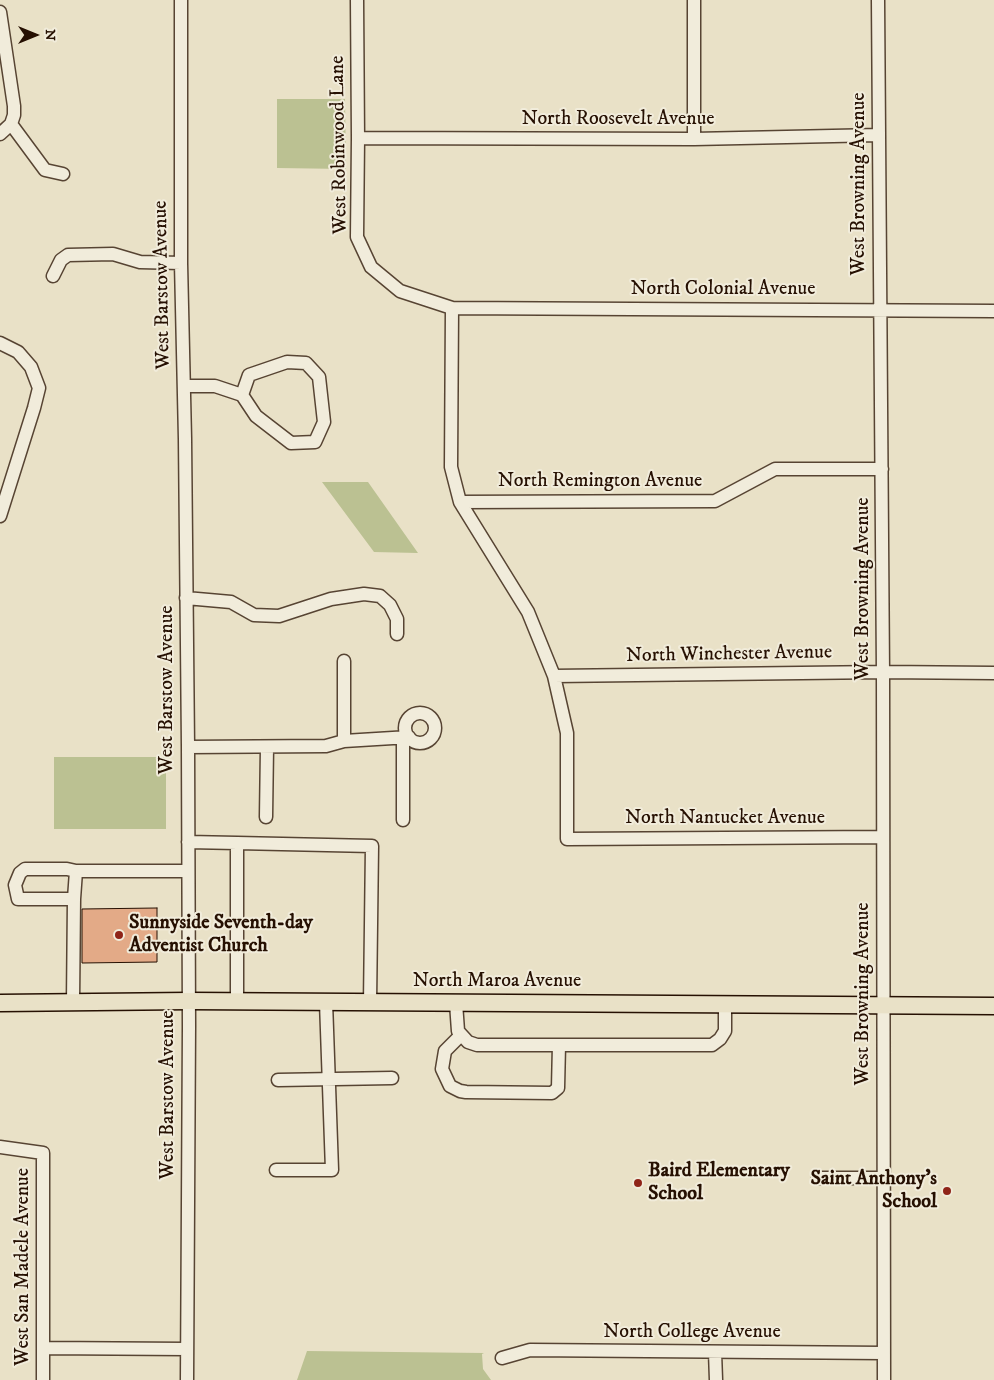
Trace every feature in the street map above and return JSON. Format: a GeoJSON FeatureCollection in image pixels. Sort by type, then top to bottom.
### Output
{"type":"FeatureCollection","features":[{"type":"Feature","properties":{"kind":"main road","name":"North Maroa Avenue"},"geometry":{"type":"LineString","coordinates":[[0,1003],[189,1001],[994,1006]]}},
{"type":"Feature","properties":{"kind":"street","name":"West Barstow Avenue"},"geometry":{"type":"LineString","coordinates":[[181,0],[181,262],[188,747],[189,1001],[186,1380]]}},
{"type":"Feature","properties":{"kind":"street","name":"West Robinwood Lane"},"geometry":{"type":"LineString","coordinates":[[357,0],[357,237],[371,267],[400,291],[452,308]]}},
{"type":"Feature","properties":{"kind":"street"},"geometry":{"type":"LineString","coordinates":[[694,0],[694,139]]}},
{"type":"Feature","properties":{"kind":"street","name":"West Browning Avenue"},"geometry":{"type":"LineString","coordinates":[[878,0],[883,672],[884,1380]]}},
{"type":"Feature","properties":{"kind":"street"},"geometry":{"type":"LineString","coordinates":[[0,12],[14,106],[11,124],[0,134]]}},
{"type":"Feature","properties":{"kind":"street"},"geometry":{"type":"LineString","coordinates":[[11,124],[45,170],[63,174]]}},
{"type":"Feature","properties":{"kind":"street","name":"North Roosevelt Avenue"},"geometry":{"type":"LineString","coordinates":[[358,138],[694,139],[879,135]]}},
{"type":"Feature","properties":{"kind":"street"},"geometry":{"type":"LineString","coordinates":[[53,276],[61,260],[68,254],[113,254],[140,262],[181,262]]}},
{"type":"Feature","properties":{"kind":"street"},"geometry":{"type":"LineString","coordinates":[[452,308],[451,467],[460,502],[528,612],[554,676]]}},
{"type":"Feature","properties":{"kind":"street","name":"North Colonial Avenue"},"geometry":{"type":"LineString","coordinates":[[452,308],[994,311]]}},
{"type":"Feature","properties":{"kind":"street"},"geometry":{"type":"LineString","coordinates":[[0,343],[18,352],[31,367],[39,388],[0,516]]}},
{"type":"Feature","properties":{"kind":"street"},"geometry":{"type":"LineString","coordinates":[[184,386],[215,386],[242,395],[256,416],[291,443],[315,442],[324,422],[319,376],[306,363],[287,362],[249,375],[242,395]]}},
{"type":"Feature","properties":{"kind":"street","name":"North Remington Avenue"},"geometry":{"type":"LineString","coordinates":[[460,502],[715,500],[775,469],[882,469]]}},
{"type":"Feature","properties":{"kind":"street"},"geometry":{"type":"LineString","coordinates":[[186,598],[231,602],[254,615],[278,616],[331,599],[364,594],[380,596],[390,605],[397,618],[397,634]]}},
{"type":"Feature","properties":{"kind":"street"},"geometry":{"type":"LineString","coordinates":[[344,661],[344,741]]}},
{"type":"Feature","properties":{"kind":"street","name":"North Winchester Avenue"},"geometry":{"type":"LineString","coordinates":[[554,676],[883,672],[994,673]]}},
{"type":"Feature","properties":{"kind":"street","name":"North Nantucket Avenue"},"geometry":{"type":"LineString","coordinates":[[554,676],[567,733],[567,839],[883,837]]}},
{"type":"Feature","properties":{"kind":"street"},"geometry":{"type":"LineString","coordinates":[[188,747],[326,746],[344,741],[406,738],[403,820]]}},
{"type":"Feature","properties":{"kind":"street"},"geometry":{"type":"LineString","coordinates":[[266,817],[267,747]]}},
{"type":"Feature","properties":{"kind":"street"},"geometry":{"type":"LineString","coordinates":[[188,842],[372,846],[370,1002]]}},
{"type":"Feature","properties":{"kind":"street"},"geometry":{"type":"LineString","coordinates":[[237,1002],[238,843]]}},
{"type":"Feature","properties":{"kind":"street"},"geometry":{"type":"LineString","coordinates":[[74,899],[18,899],[15,884],[20,873],[25,869],[187,871]]}},
{"type":"Feature","properties":{"kind":"street"},"geometry":{"type":"LineString","coordinates":[[73,1002],[76,871]]}},
{"type":"Feature","properties":{"kind":"street"},"geometry":{"type":"LineString","coordinates":[[276,1170],[332,1170],[326,1002]]}},
{"type":"Feature","properties":{"kind":"street"},"geometry":{"type":"LineString","coordinates":[[456,1003],[457,1026],[461,1035],[472,1044],[560,1045],[712,1045],[720,1039],[725,1031],[725,1005]]}},
{"type":"Feature","properties":{"kind":"street"},"geometry":{"type":"LineString","coordinates":[[461,1035],[446,1051],[442,1068],[450,1086],[466,1092],[552,1093],[558,1088],[560,1045]]}},
{"type":"Feature","properties":{"kind":"street"},"geometry":{"type":"LineString","coordinates":[[278,1080],[392,1078]]}},
{"type":"Feature","properties":{"kind":"street","name":"West San Madele Avenue"},"geometry":{"type":"LineString","coordinates":[[0,1147],[43,1153],[43,1380]]}},
{"type":"Feature","properties":{"kind":"street"},"geometry":{"type":"LineString","coordinates":[[818,1178],[884,1178]]}},
{"type":"Feature","properties":{"kind":"street"},"geometry":{"type":"LineString","coordinates":[[43,1348],[187,1349]]}},
{"type":"Feature","properties":{"kind":"street","name":"North College Avenue"},"geometry":{"type":"LineString","coordinates":[[502,1358],[530,1350],[883,1353]]}},
{"type":"Feature","properties":{"kind":"street"},"geometry":{"type":"LineString","coordinates":[[716,1352],[716,1380]]}},
{"type":"Feature","properties":{"kind":"green space"},"geometry":{"type":"Polygon","coordinates":[[[277,99],[345,99],[346,169],[277,168],[277,99]]]}},
{"type":"Feature","properties":{"kind":"green space"},"geometry":{"type":"Polygon","coordinates":[[[322,482],[368,482],[418,553],[374,552],[322,482]]]}},
{"type":"Feature","properties":{"kind":"green space"},"geometry":{"type":"Polygon","coordinates":[[[54,757],[166,757],[166,829],[54,829],[54,757]]]}},
{"type":"Feature","properties":{"kind":"green space"},"geometry":{"type":"Polygon","coordinates":[[[307,1351],[484,1353],[482,1354],[483,1369],[491,1380],[297,1380],[307,1351]]]}},
{"type":"Feature","properties":{"kind":"building","name":"Sunnyside Seventh-day Adventist Church"},"geometry":{"type":"Polygon","coordinates":[[[157,908],[157,962],[82,963],[82,909],[157,908]]]}},
{"type":"Feature","properties":{"kind":"place","name":"Sunnyside Seventh-day Adventist Church"},"geometry":{"type":"Point","coordinates":[119,935]}},
{"type":"Feature","properties":{"kind":"place","name":"Baird Elementary School"},"geometry":{"type":"Point","coordinates":[638,1183]}},
{"type":"Feature","properties":{"kind":"place","name":"Saint Anthony's School"},"geometry":{"type":"Point","coordinates":[947,1191]}}]}
